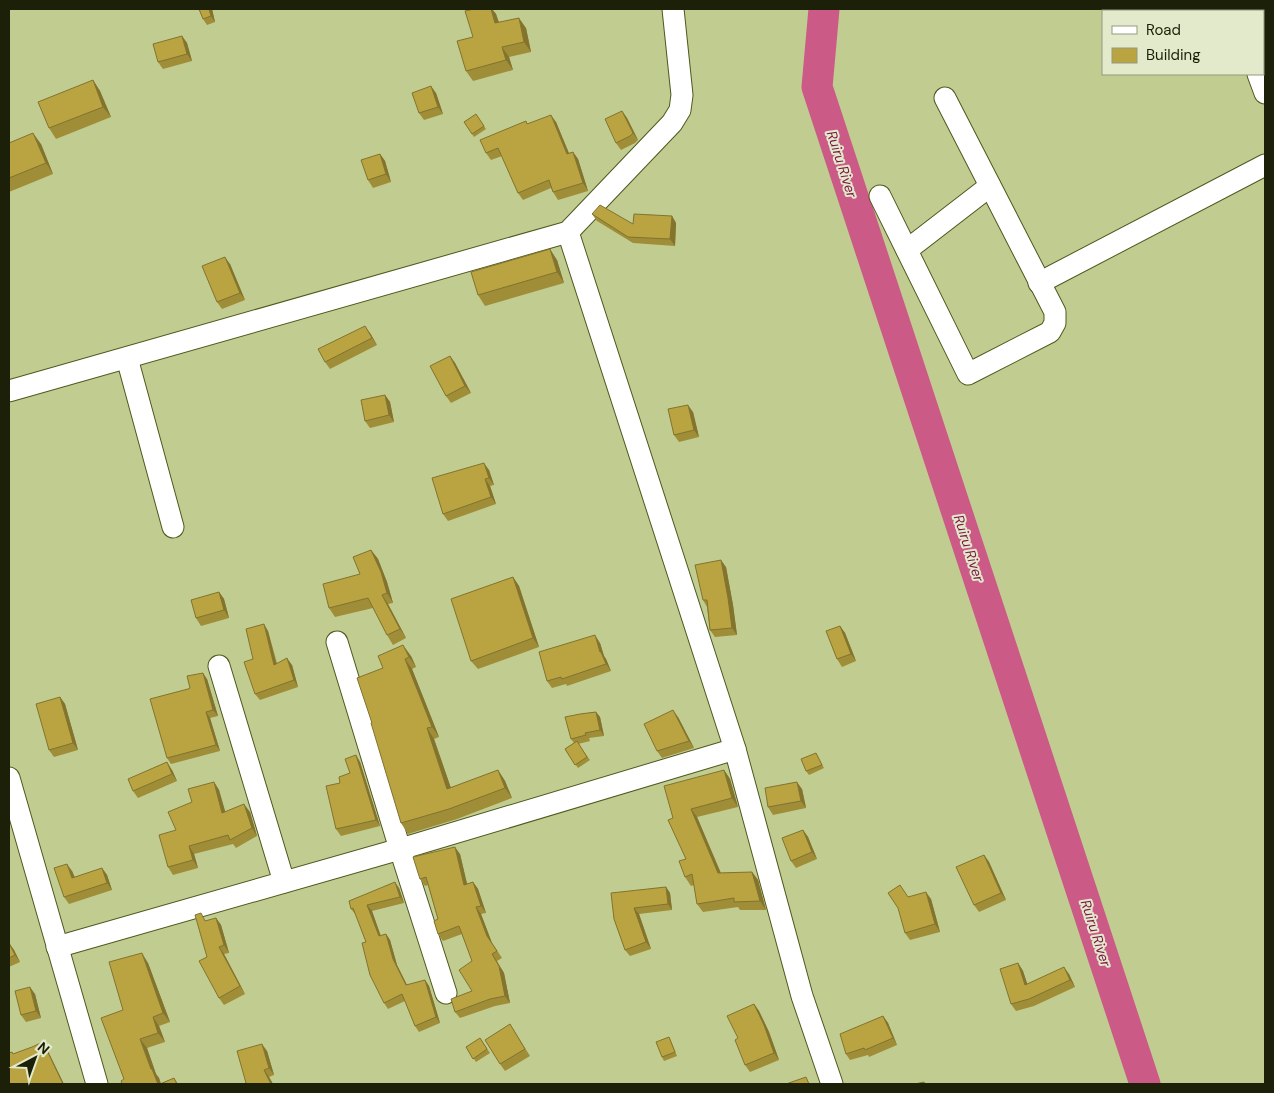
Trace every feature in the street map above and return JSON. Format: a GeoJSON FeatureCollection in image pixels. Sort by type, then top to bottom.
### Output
{"type":"FeatureCollection","features":[{"type":"Feature","properties":{"kind":"street"},"geometry":{"type":"LineString","coordinates":[[9,391],[568,232],[672,123],[680,110],[682,95],[673,9]]}},
{"type":"Feature","properties":{"kind":"street"},"geometry":{"type":"LineString","coordinates":[[880,196],[968,374],[1050,332],[1055,323],[1055,312],[945,98]]}},
{"type":"Feature","properties":{"kind":"street"},"geometry":{"type":"LineString","coordinates":[[1039,283],[1265,164]]}},
{"type":"Feature","properties":{"kind":"street"},"geometry":{"type":"LineString","coordinates":[[906,250],[990,186]]}},
{"type":"Feature","properties":{"kind":"street"},"geometry":{"type":"LineString","coordinates":[[568,232],[735,749],[802,996],[832,1084]]}},
{"type":"Feature","properties":{"kind":"street"},"geometry":{"type":"LineString","coordinates":[[127,358],[173,527]]}},
{"type":"Feature","properties":{"kind":"street"},"geometry":{"type":"LineString","coordinates":[[337,642],[446,993]]}},
{"type":"Feature","properties":{"kind":"street"},"geometry":{"type":"LineString","coordinates":[[219,666],[284,882]]}},
{"type":"Feature","properties":{"kind":"street"},"geometry":{"type":"LineString","coordinates":[[58,947],[400,849],[735,749]]}},
{"type":"Feature","properties":{"kind":"street"},"geometry":{"type":"LineString","coordinates":[[9,778],[97,1084]]}},
{"type":"Feature","properties":{"kind":"building"},"geometry":{"type":"Polygon","coordinates":[[[199,9],[209,9],[211,16],[203,19],[199,9]]]}},
{"type":"Feature","properties":{"kind":"building"},"geometry":{"type":"Polygon","coordinates":[[[491,9],[495,23],[519,18],[524,42],[502,47],[506,60],[466,71],[457,41],[473,37],[465,11],[491,9]]]}},
{"type":"Feature","properties":{"kind":"building"},"geometry":{"type":"Polygon","coordinates":[[[182,36],[187,54],[158,62],[153,44],[182,36]]]}},
{"type":"Feature","properties":{"kind":"building"},"geometry":{"type":"Polygon","coordinates":[[[93,80],[103,107],[49,128],[38,102],[93,80]]]}},
{"type":"Feature","properties":{"kind":"building"},"geometry":{"type":"Polygon","coordinates":[[[431,86],[438,107],[419,113],[412,93],[431,86]]]}},
{"type":"Feature","properties":{"kind":"building"},"geometry":{"type":"Polygon","coordinates":[[[622,111],[633,133],[616,143],[605,119],[622,111]]]}},
{"type":"Feature","properties":{"kind":"building"},"geometry":{"type":"Polygon","coordinates":[[[476,114],[484,126],[472,134],[464,122],[476,114]]]}},
{"type":"Feature","properties":{"kind":"building"},"geometry":{"type":"Polygon","coordinates":[[[551,115],[567,154],[573,152],[583,183],[553,192],[549,180],[518,193],[498,148],[486,153],[480,140],[526,121],[527,124],[551,115]]]}},
{"type":"Feature","properties":{"kind":"building"},"geometry":{"type":"Polygon","coordinates":[[[33,133],[46,163],[9,178],[9,143],[33,133]]]}},
{"type":"Feature","properties":{"kind":"building"},"geometry":{"type":"Polygon","coordinates":[[[380,154],[386,174],[368,180],[361,160],[380,154]]]}},
{"type":"Feature","properties":{"kind":"building"},"geometry":{"type":"Polygon","coordinates":[[[600,205],[633,224],[634,214],[672,216],[670,239],[628,237],[592,214],[600,205]]]}},
{"type":"Feature","properties":{"kind":"building"},"geometry":{"type":"Polygon","coordinates":[[[550,249],[557,272],[478,295],[471,272],[550,249]]]}},
{"type":"Feature","properties":{"kind":"building"},"geometry":{"type":"Polygon","coordinates":[[[225,257],[240,293],[217,302],[202,266],[225,257]]]}},
{"type":"Feature","properties":{"kind":"building"},"geometry":{"type":"Polygon","coordinates":[[[365,326],[372,338],[325,362],[318,349],[365,326]]]}},
{"type":"Feature","properties":{"kind":"building"},"geometry":{"type":"Polygon","coordinates":[[[450,356],[465,386],[446,396],[430,366],[450,356]]]}},
{"type":"Feature","properties":{"kind":"building"},"geometry":{"type":"Polygon","coordinates":[[[385,395],[389,415],[365,421],[361,400],[385,395]]]}},
{"type":"Feature","properties":{"kind":"building"},"geometry":{"type":"Polygon","coordinates":[[[688,405],[694,430],[674,435],[668,409],[688,405]]]}},
{"type":"Feature","properties":{"kind":"building"},"geometry":{"type":"Polygon","coordinates":[[[484,463],[489,478],[485,479],[491,497],[443,514],[432,478],[484,463]]]}},
{"type":"Feature","properties":{"kind":"building"},"geometry":{"type":"Polygon","coordinates":[[[371,550],[381,572],[387,593],[382,595],[400,629],[387,635],[368,598],[329,608],[323,584],[360,574],[353,557],[371,550]]]}},
{"type":"Feature","properties":{"kind":"building"},"geometry":{"type":"Polygon","coordinates":[[[721,560],[732,628],[710,630],[707,600],[703,600],[695,565],[721,560]]]}},
{"type":"Feature","properties":{"kind":"building"},"geometry":{"type":"Polygon","coordinates":[[[513,577],[533,638],[471,661],[451,599],[513,577]]]}},
{"type":"Feature","properties":{"kind":"building"},"geometry":{"type":"Polygon","coordinates":[[[219,592],[224,610],[196,618],[191,600],[219,592]]]}},
{"type":"Feature","properties":{"kind":"building"},"geometry":{"type":"Polygon","coordinates":[[[264,624],[274,665],[287,658],[294,680],[255,694],[244,662],[253,659],[246,629],[264,624]]]}},
{"type":"Feature","properties":{"kind":"building"},"geometry":{"type":"Polygon","coordinates":[[[840,626],[851,654],[837,659],[826,631],[840,626]]]}},
{"type":"Feature","properties":{"kind":"building"},"geometry":{"type":"Polygon","coordinates":[[[595,635],[606,664],[562,679],[561,677],[547,681],[539,652],[595,635]]]}},
{"type":"Feature","properties":{"kind":"building"},"geometry":{"type":"Polygon","coordinates":[[[403,645],[409,657],[405,659],[432,727],[427,728],[447,789],[498,770],[505,788],[449,809],[401,823],[357,678],[383,668],[378,656],[403,645]]]}},
{"type":"Feature","properties":{"kind":"building"},"geometry":{"type":"Polygon","coordinates":[[[203,673],[213,710],[206,712],[216,745],[167,758],[150,699],[188,689],[190,688],[187,676],[203,673]]]}},
{"type":"Feature","properties":{"kind":"building"},"geometry":{"type":"Polygon","coordinates":[[[60,697],[73,743],[49,750],[36,704],[60,697]]]}},
{"type":"Feature","properties":{"kind":"building"},"geometry":{"type":"Polygon","coordinates":[[[673,710],[689,741],[657,751],[644,724],[673,710]]]}},
{"type":"Feature","properties":{"kind":"building"},"geometry":{"type":"Polygon","coordinates":[[[596,712],[600,730],[585,733],[586,735],[571,739],[565,717],[596,712]]]}},
{"type":"Feature","properties":{"kind":"building"},"geometry":{"type":"Polygon","coordinates":[[[577,741],[587,757],[575,765],[565,749],[577,741]]]}},
{"type":"Feature","properties":{"kind":"building"},"geometry":{"type":"Polygon","coordinates":[[[816,753],[822,765],[806,771],[801,759],[816,753]]]}},
{"type":"Feature","properties":{"kind":"building"},"geometry":{"type":"Polygon","coordinates":[[[356,755],[376,820],[336,829],[326,786],[340,783],[339,777],[350,773],[345,759],[356,755]]]}},
{"type":"Feature","properties":{"kind":"building"},"geometry":{"type":"Polygon","coordinates":[[[167,762],[172,774],[133,791],[128,779],[167,762]]]}},
{"type":"Feature","properties":{"kind":"building"},"geometry":{"type":"Polygon","coordinates":[[[724,770],[732,798],[691,809],[718,873],[752,872],[760,901],[734,902],[734,898],[697,904],[692,874],[685,877],[679,861],[686,859],[668,820],[673,818],[664,786],[724,770]]]}},
{"type":"Feature","properties":{"kind":"building"},"geometry":{"type":"Polygon","coordinates":[[[214,782],[222,813],[244,804],[252,828],[230,840],[228,835],[189,846],[193,860],[168,867],[159,835],[176,830],[168,812],[192,802],[188,789],[214,782]]]}},
{"type":"Feature","properties":{"kind":"building"},"geometry":{"type":"Polygon","coordinates":[[[797,782],[801,801],[768,807],[765,788],[797,782]]]}},
{"type":"Feature","properties":{"kind":"building"},"geometry":{"type":"Polygon","coordinates":[[[803,830],[812,852],[791,861],[782,838],[803,830]]]}},
{"type":"Feature","properties":{"kind":"building"},"geometry":{"type":"Polygon","coordinates":[[[455,847],[464,885],[473,882],[481,906],[476,907],[487,936],[497,951],[492,954],[499,966],[505,996],[490,999],[455,1012],[451,999],[472,991],[459,970],[472,961],[459,926],[438,934],[434,921],[438,919],[426,877],[420,879],[413,857],[455,847]]]}},
{"type":"Feature","properties":{"kind":"building"},"geometry":{"type":"Polygon","coordinates":[[[984,855],[1001,893],[974,905],[956,867],[984,855]]]}},
{"type":"Feature","properties":{"kind":"building"},"geometry":{"type":"Polygon","coordinates":[[[67,864],[72,878],[102,868],[107,883],[64,897],[54,868],[67,864]]]}},
{"type":"Feature","properties":{"kind":"building"},"geometry":{"type":"Polygon","coordinates":[[[395,882],[400,897],[367,905],[379,936],[386,934],[393,959],[406,985],[425,980],[436,1017],[415,1026],[402,994],[384,1003],[370,975],[362,943],[366,942],[349,901],[395,882]]]}},
{"type":"Feature","properties":{"kind":"building"},"geometry":{"type":"Polygon","coordinates":[[[900,885],[908,897],[926,892],[935,924],[905,933],[898,908],[888,893],[900,885]]]}},
{"type":"Feature","properties":{"kind":"building"},"geometry":{"type":"Polygon","coordinates":[[[666,887],[668,904],[634,908],[646,942],[625,950],[614,919],[611,893],[666,887]]]}},
{"type":"Feature","properties":{"kind":"building"},"geometry":{"type":"Polygon","coordinates":[[[201,913],[205,921],[216,918],[224,945],[219,947],[240,986],[219,998],[199,961],[207,957],[195,915],[201,913]]]}},
{"type":"Feature","properties":{"kind":"building"},"geometry":{"type":"Polygon","coordinates":[[[9,943],[15,955],[9,958],[9,943]]]}},
{"type":"Feature","properties":{"kind":"building"},"geometry":{"type":"Polygon","coordinates":[[[142,953],[163,1013],[153,1017],[158,1033],[140,1039],[158,1084],[122,1084],[121,1081],[124,1079],[101,1018],[123,1010],[109,962],[142,953]]]}},
{"type":"Feature","properties":{"kind":"building"},"geometry":{"type":"Polygon","coordinates":[[[1018,963],[1025,985],[1064,967],[1070,980],[1029,999],[1011,1004],[1000,969],[1018,963]]]}},
{"type":"Feature","properties":{"kind":"building"},"geometry":{"type":"Polygon","coordinates":[[[30,987],[36,1011],[21,1015],[15,991],[30,987]]]}},
{"type":"Feature","properties":{"kind":"building"},"geometry":{"type":"Polygon","coordinates":[[[754,1004],[774,1053],[745,1065],[735,1040],[738,1038],[727,1016],[754,1004]]]}},
{"type":"Feature","properties":{"kind":"building"},"geometry":{"type":"Polygon","coordinates":[[[883,1016],[893,1038],[865,1050],[864,1048],[846,1054],[840,1034],[883,1016]]]}},
{"type":"Feature","properties":{"kind":"building"},"geometry":{"type":"Polygon","coordinates":[[[510,1024],[525,1049],[500,1064],[485,1040],[510,1024]]]}},
{"type":"Feature","properties":{"kind":"building"},"geometry":{"type":"Polygon","coordinates":[[[669,1037],[675,1052],[662,1057],[656,1042],[669,1037]]]}},
{"type":"Feature","properties":{"kind":"building"},"geometry":{"type":"Polygon","coordinates":[[[480,1038],[487,1049],[473,1059],[466,1047],[480,1038]]]}},
{"type":"Feature","properties":{"kind":"building"},"geometry":{"type":"Polygon","coordinates":[[[43,1042],[63,1084],[9,1084],[9,1053],[12,1052],[13,1054],[43,1042]]]}},
{"type":"Feature","properties":{"kind":"building"},"geometry":{"type":"Polygon","coordinates":[[[262,1044],[269,1068],[264,1070],[271,1084],[243,1084],[246,1083],[237,1051],[262,1044]]]}},
{"type":"Feature","properties":{"kind":"building"},"geometry":{"type":"Polygon","coordinates":[[[806,1077],[809,1084],[786,1084],[806,1077]]]}},
{"type":"Feature","properties":{"kind":"building"},"geometry":{"type":"Polygon","coordinates":[[[174,1078],[177,1084],[160,1084],[174,1078]]]}},
{"type":"Feature","properties":{"kind":"waterway","name":"Ruiru River"},"geometry":{"type":"LineString","coordinates":[[824,9],[817,87],[1145,1084]]}}]}
